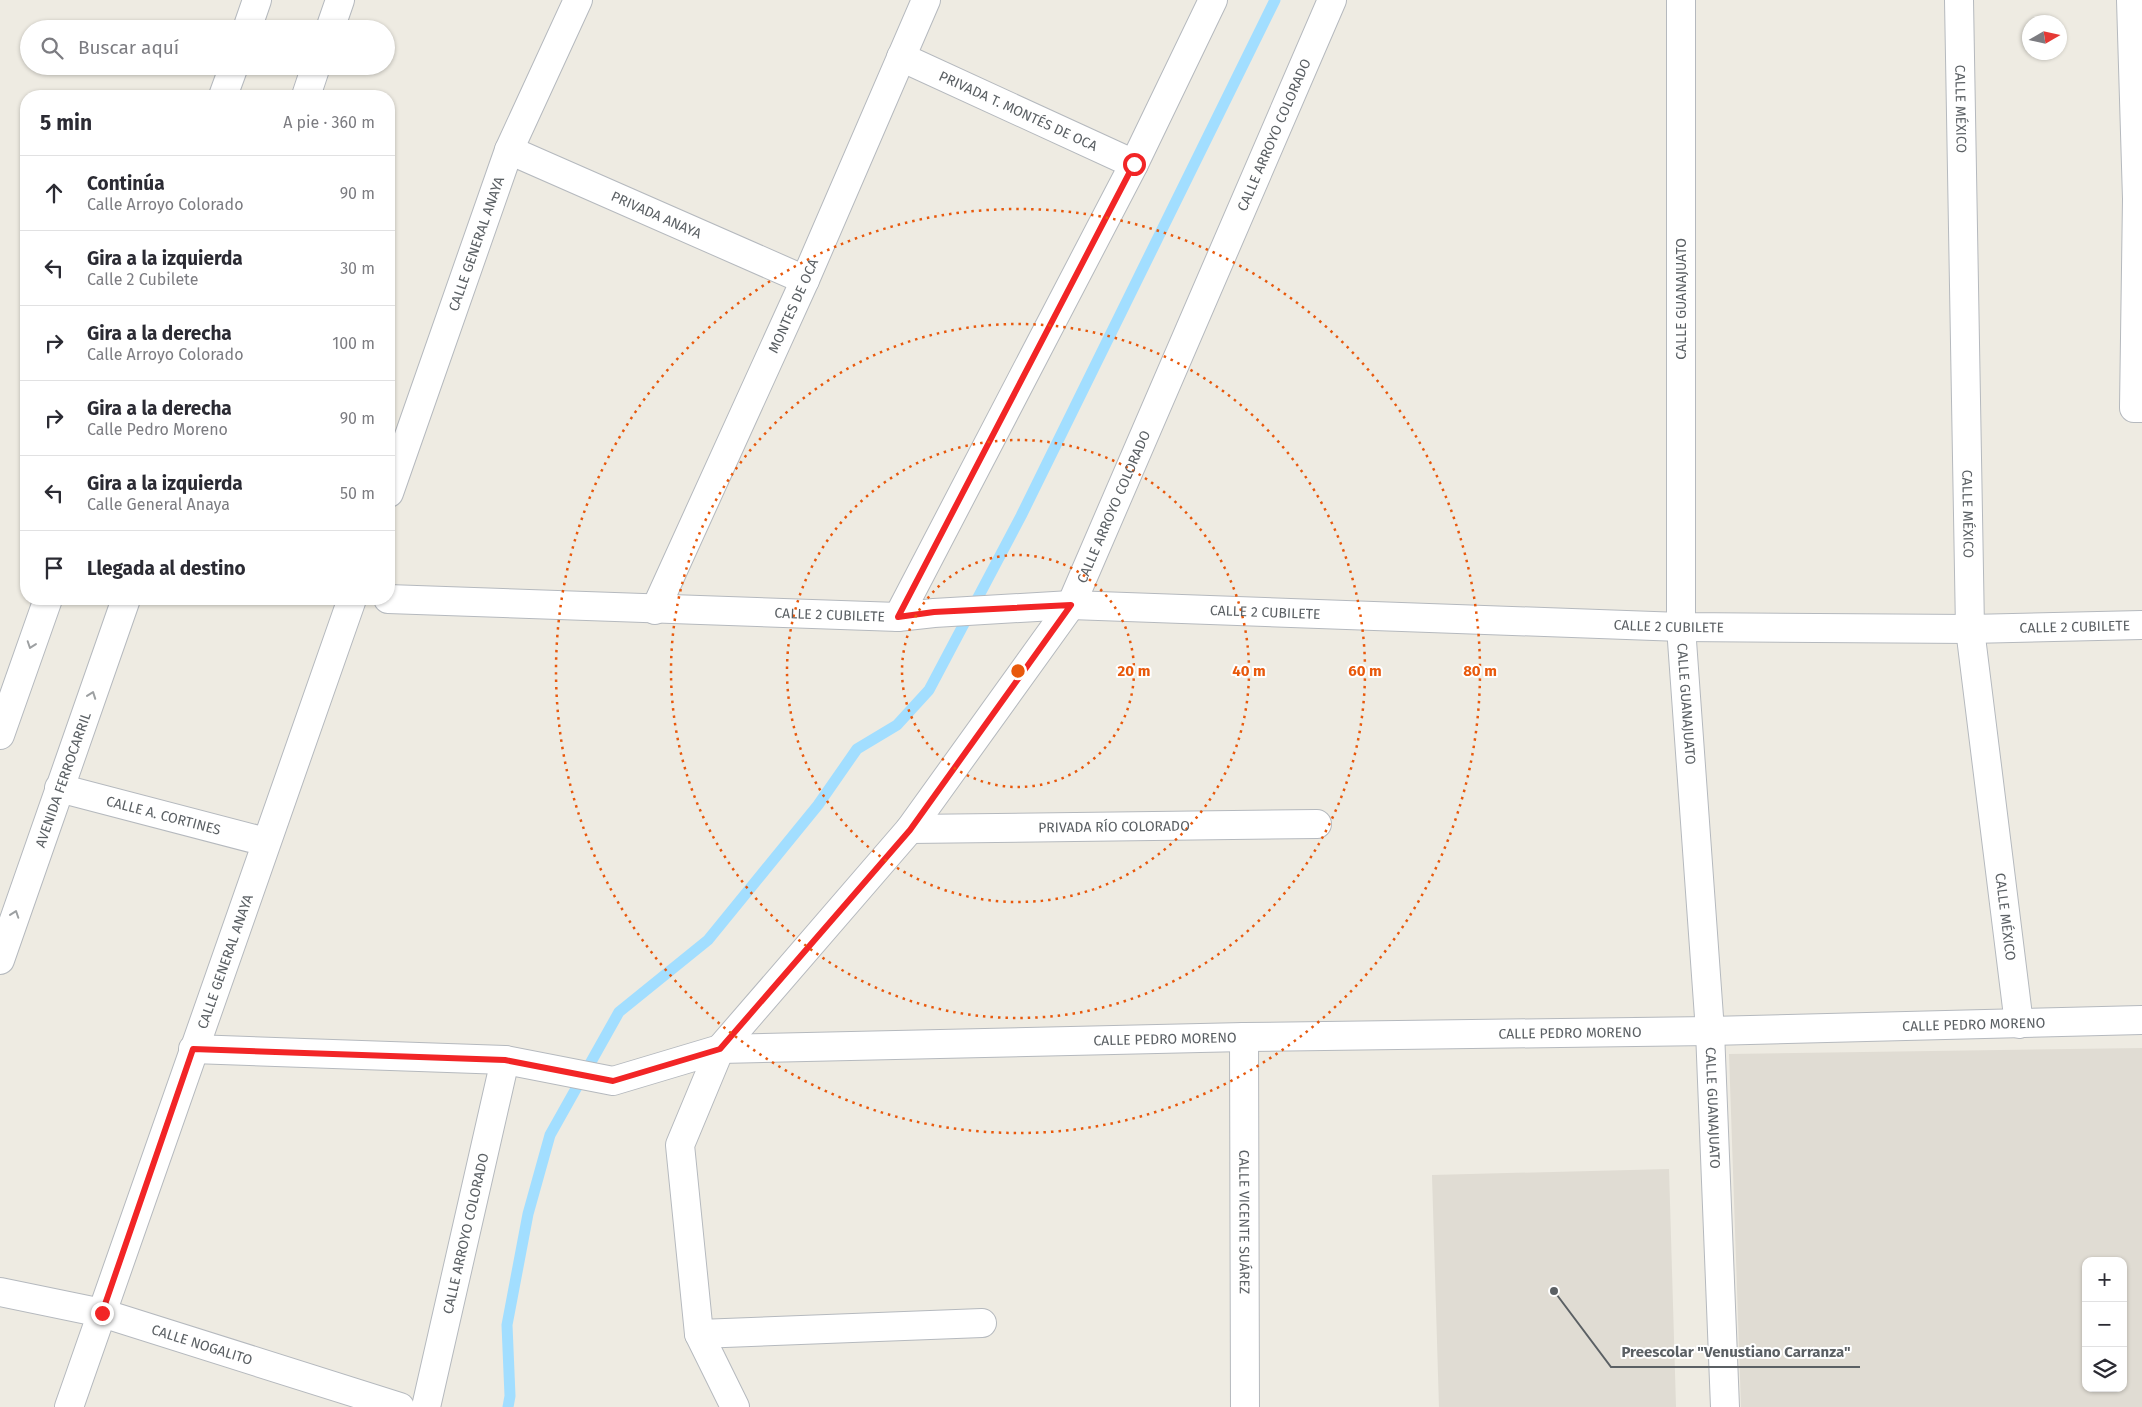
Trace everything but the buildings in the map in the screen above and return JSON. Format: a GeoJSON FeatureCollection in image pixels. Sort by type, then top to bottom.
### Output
{"type":"FeatureCollection","features":[{"type":"Feature","properties":{"kind":"street"},"geometry":{"type":"LineString","coordinates":[[250,20],[257,0]]}},
{"type":"Feature","properties":{"kind":"street"},"geometry":{"type":"LineString","coordinates":[[333,20],[340,0]]}},
{"type":"Feature","properties":{"kind":"street","name":"CALLE GENERAL ANAYA"},"geometry":{"type":"LineString","coordinates":[[395,476],[509,150],[578,0]]}},
{"type":"Feature","properties":{"kind":"street","name":"MONTES DE OCA"},"geometry":{"type":"LineString","coordinates":[[655,610],[804,280],[926,0]]}},
{"type":"Feature","properties":{"kind":"street"},"geometry":{"type":"LineString","coordinates":[[898,617],[1134,164],[1213,0]]}},
{"type":"Feature","properties":{"kind":"street","name":"CALLE ARROYO COLORADO"},"geometry":{"type":"LineString","coordinates":[[720,1049],[910,830],[1071,605],[1332,0]]}},
{"type":"Feature","properties":{"kind":"street","name":"CALLE GUANAJUATO"},"geometry":{"type":"LineString","coordinates":[[1681,0],[1681,627],[1710,1031],[1725,1407]]}},
{"type":"Feature","properties":{"kind":"street","name":"CALLE MÉXICO"},"geometry":{"type":"LineString","coordinates":[[1959,0],[1970,629],[2019,1024]]}},
{"type":"Feature","properties":{"kind":"street"},"geometry":{"type":"LineString","coordinates":[[2131,0],[2139,199],[2138,408]]}},
{"type":"Feature","properties":{"kind":"street","name":"PRIVADA T. MONTÉS DE OCA"},"geometry":{"type":"LineString","coordinates":[[901,58],[1134,164]]}},
{"type":"Feature","properties":{"kind":"street"},"geometry":{"type":"LineString","coordinates":[[225,90],[231,75]]}},
{"type":"Feature","properties":{"kind":"street"},"geometry":{"type":"LineString","coordinates":[[308,90],[313,75]]}},
{"type":"Feature","properties":{"kind":"street","name":"PRIVADA ANAYA"},"geometry":{"type":"LineString","coordinates":[[509,150],[804,280]]}},
{"type":"Feature","properties":{"kind":"street","name":"CALLE 2 CUBILETE"},"geometry":{"type":"LineString","coordinates":[[395,599],[655,610],[898,617],[934,612],[1071,605],[1681,627],[1970,629],[2142,625]]}},
{"type":"Feature","properties":{"kind":"street"},"geometry":{"type":"LineString","coordinates":[[0,735],[46,605]]}},
{"type":"Feature","properties":{"kind":"street","name":"AVENIDA FERROCARRIL"},"geometry":{"type":"LineString","coordinates":[[0,960],[124,605]]}},
{"type":"Feature","properties":{"kind":"street","name":"CALLE GENERAL ANAYA"},"geometry":{"type":"LineString","coordinates":[[69,1407],[350,605]]}},
{"type":"Feature","properties":{"kind":"street","name":"CALLE A. CORTINES"},"geometry":{"type":"LineString","coordinates":[[59,788],[266,842]]}},
{"type":"Feature","properties":{"kind":"street","name":"PRIVADA RÍO COLORADO"},"geometry":{"type":"LineString","coordinates":[[910,830],[1317,824]]}},
{"type":"Feature","properties":{"kind":"street","name":"CALLE PEDRO MORENO"},"geometry":{"type":"LineString","coordinates":[[193,1049],[505,1060],[613,1081],[720,1049],[1244,1037],[1710,1031],[2142,1020]]}},
{"type":"Feature","properties":{"kind":"street","name":"CALLE VICENTE SUÁREZ"},"geometry":{"type":"LineString","coordinates":[[1244,1037],[1245,1407]]}},
{"type":"Feature","properties":{"kind":"street"},"geometry":{"type":"LineString","coordinates":[[720,1049],[680,1145],[699,1334],[735,1407]]}},
{"type":"Feature","properties":{"kind":"street","name":"CALLE ARROYO COLORADO"},"geometry":{"type":"LineString","coordinates":[[426,1407],[505,1060]]}},
{"type":"Feature","properties":{"kind":"street","name":"CALLE NOGALITO"},"geometry":{"type":"LineString","coordinates":[[0,1292],[102,1313],[400,1407]]}},
{"type":"Feature","properties":{"kind":"street"},"geometry":{"type":"LineString","coordinates":[[699,1334],[982,1323]]}},
{"type":"Feature","properties":{"kind":"shaded area"},"geometry":{"type":"Polygon","coordinates":[[[2142,1048],[2142,1407],[1741,1407],[1729,1054],[2142,1048]]]}},
{"type":"Feature","properties":{"kind":"shaded area"},"geometry":{"type":"Polygon","coordinates":[[[1669,1169],[1676,1407],[1439,1407],[1432,1175],[1669,1169]]]}},
{"type":"Feature","properties":{"kind":"waterway"},"geometry":{"type":"LineString","coordinates":[[508,1407],[510,1396],[507,1325],[528,1214],[550,1135],[619,1012],[708,940],[818,805],[857,749],[897,725],[929,690],[1021,516],[1275,0]]}},
{"type":"Feature","properties":{"kind":"place","name":"Preescolar \"Venustiano Carranza\""},"geometry":{"type":"Point","coordinates":[1554,1291]}},
{"type":"Feature","properties":{"kind":"route"},"geometry":{"type":"LineString","coordinates":[[102,1313],[193,1049],[505,1060],[613,1081],[720,1049],[910,830],[1071,605],[934,612],[898,617],[1134,164]]}}]}
